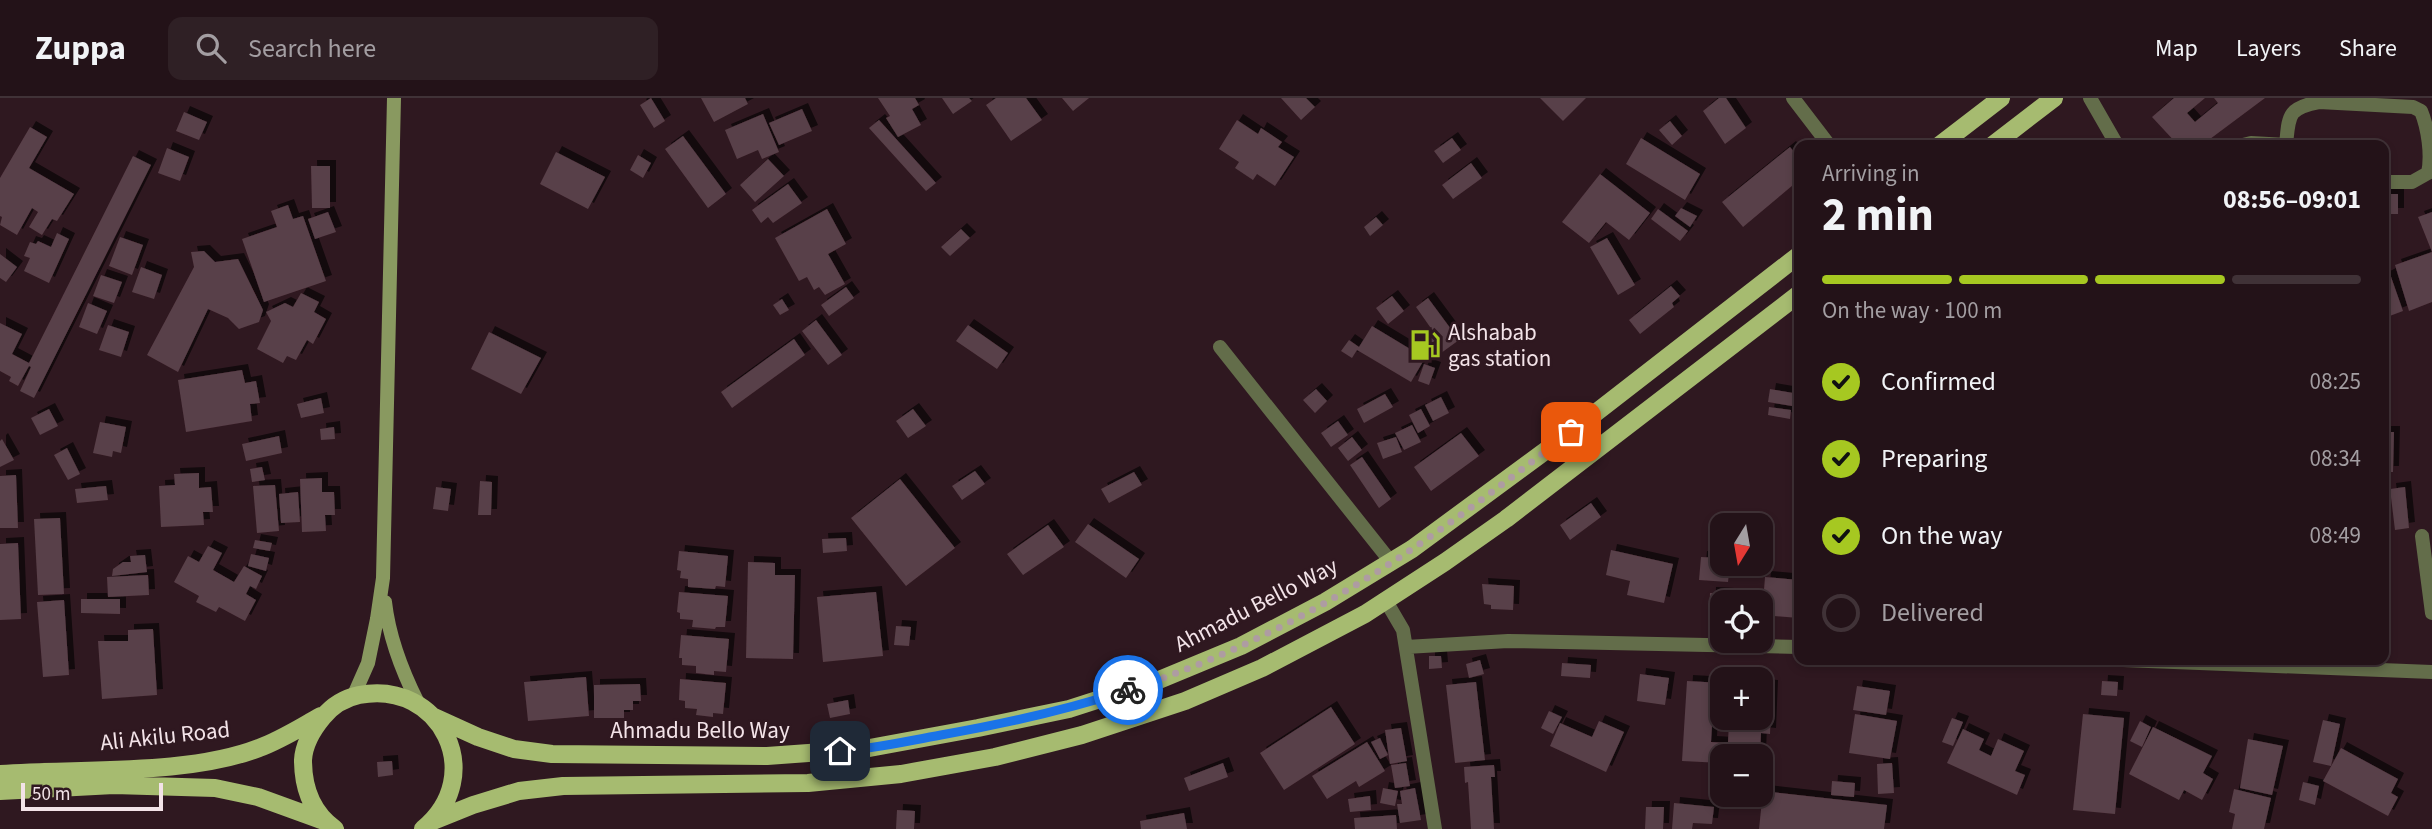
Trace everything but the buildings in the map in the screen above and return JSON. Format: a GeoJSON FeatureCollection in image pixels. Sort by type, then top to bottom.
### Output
{"type":"FeatureCollection","features":[{"type":"Feature","properties":{"kind":"main road"},"geometry":{"type":"LineString","coordinates":[[394,98],[383,578],[387,617],[402,671],[418,703]]}},
{"type":"Feature","properties":{"kind":"main road"},"geometry":{"type":"LineString","coordinates":[[1946,140],[2001,98]]}},
{"type":"Feature","properties":{"kind":"main road"},"geometry":{"type":"LineString","coordinates":[[1999,140],[2054,98]]}},
{"type":"Feature","properties":{"kind":"main road","name":"Ahmadu Bello Way"},"geometry":{"type":"LineString","coordinates":[[434,717],[478,737],[514,749],[552,754],[767,756],[864,749],[1069,709],[1160,680],[1241,646],[1325,602],[1391,562],[1497,488],[1794,259]]}},
{"type":"Feature","properties":{"kind":"main road"},"geometry":{"type":"LineString","coordinates":[[428,825],[473,805],[519,791],[605,785],[808,783],[901,774],[995,757],[1083,735],[1185,701],[1262,668],[1386,601],[1506,519],[1794,298]]}},
{"type":"Feature","properties":{"kind":"main road"},"geometry":{"type":"LineString","coordinates":[[353,697],[368,663],[383,578]]}},
{"type":"Feature","properties":{"kind":"main road"},"geometry":{"type":"LineString","coordinates":[[353,697],[375,692],[397,695],[418,703],[434,717],[447,736],[454,757],[453,780],[446,802],[428,825]]}},
{"type":"Feature","properties":{"kind":"main road","name":"Ali Akilu Road"},"geometry":{"type":"LineString","coordinates":[[0,774],[164,766],[224,758],[260,748],[353,697]]}},
{"type":"Feature","properties":{"kind":"main road"},"geometry":{"type":"LineString","coordinates":[[327,712],[312,731],[303,754],[303,778],[310,802],[330,825]]}},
{"type":"Feature","properties":{"kind":"main road","name":"Ali Akilu Road"},"geometry":{"type":"LineString","coordinates":[[0,791],[114,785],[215,788],[258,797],[330,825]]}},
{"type":"Feature","properties":{"kind":"street"},"geometry":{"type":"LineString","coordinates":[[1793,98],[1825,140]]}},
{"type":"Feature","properties":{"kind":"street"},"geometry":{"type":"LineString","coordinates":[[2090,98],[2114,140]]}},
{"type":"Feature","properties":{"kind":"street"},"geometry":{"type":"LineString","coordinates":[[2287,140],[2290,117],[2295,109],[2306,104],[2319,102],[2413,107],[2421,111],[2424,119],[2430,165],[2428,173],[2412,182],[2389,182]]}},
{"type":"Feature","properties":{"kind":"street"},"geometry":{"type":"LineString","coordinates":[[1220,347],[1391,562]]}},
{"type":"Feature","properties":{"kind":"street"},"geometry":{"type":"LineString","coordinates":[[2422,536],[2432,613]]}},
{"type":"Feature","properties":{"kind":"street"},"geometry":{"type":"LineString","coordinates":[[1386,601],[1403,630],[1435,829]]}},
{"type":"Feature","properties":{"kind":"street"},"geometry":{"type":"LineString","coordinates":[[1406,647],[1508,641],[1794,647]]}},
{"type":"Feature","properties":{"kind":"street"},"geometry":{"type":"LineString","coordinates":[[2263,665],[2432,671]]}},
{"type":"Feature","properties":{"kind":"way so far"},"geometry":{"type":"LineString","coordinates":[[1128,690],[1160,680],[1241,646],[1325,602],[1412,549],[1571,432]]}},
{"type":"Feature","properties":{"kind":"place","name":"Alshabab gas station"},"geometry":{"type":"Point","coordinates":[1425,345]}},
{"type":"Feature","properties":{"kind":"route"},"geometry":{"type":"LineString","coordinates":[[840,751],[864,749],[1069,709],[1128,690]]}}]}
